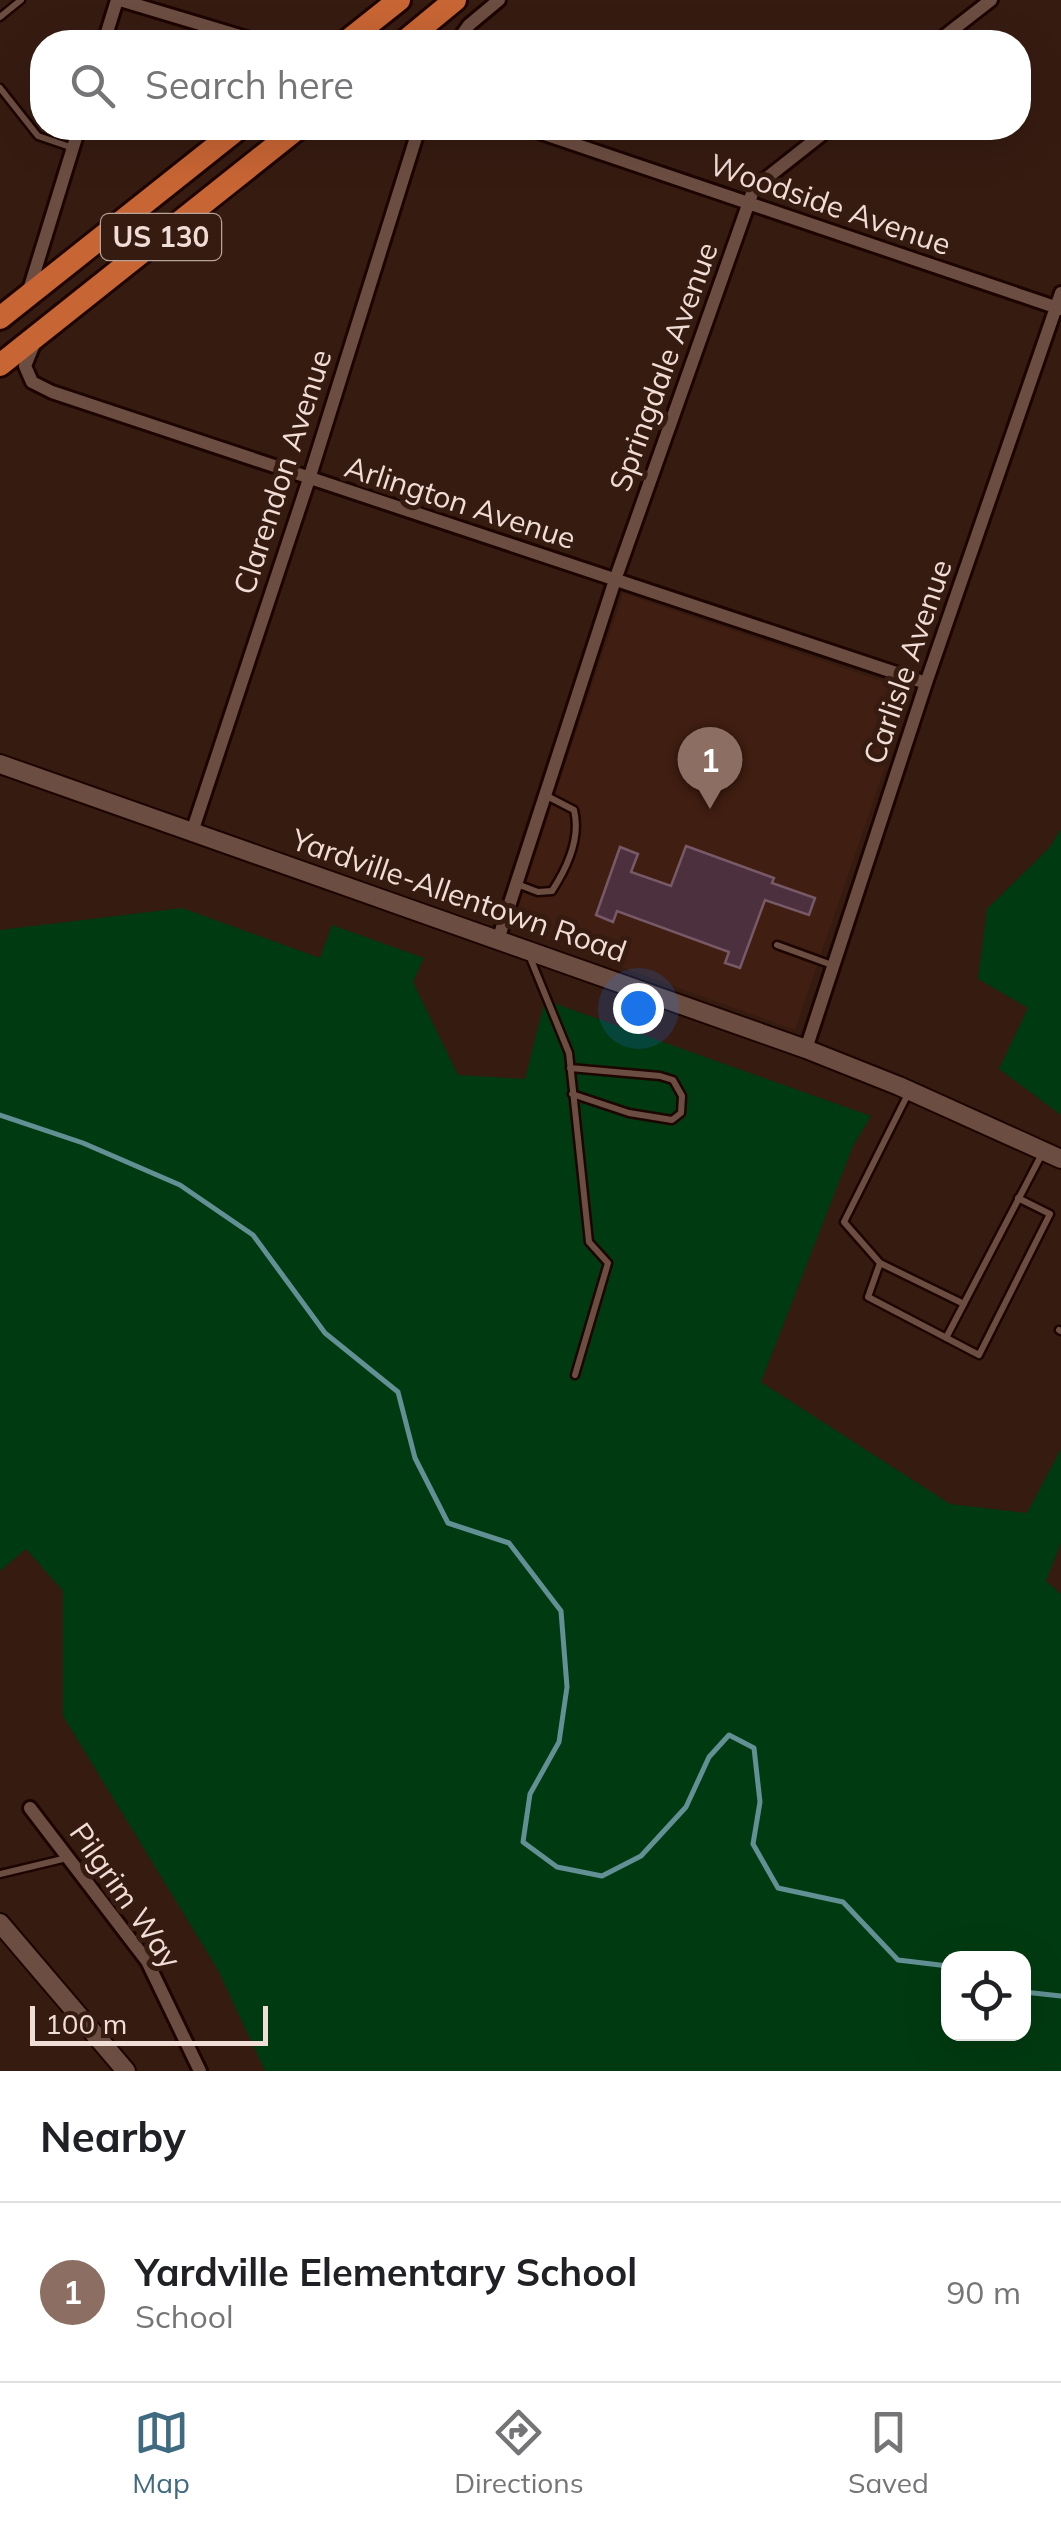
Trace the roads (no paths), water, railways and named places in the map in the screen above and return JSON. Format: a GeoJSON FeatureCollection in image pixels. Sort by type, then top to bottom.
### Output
{"type":"FeatureCollection","features":[{"type":"Feature","properties":{"kind":"highway"},"geometry":{"type":"LineString","coordinates":[[361,30],[399,0]]}},
{"type":"Feature","properties":{"kind":"highway"},"geometry":{"type":"LineString","coordinates":[[422,30],[455,0]]}},
{"type":"Feature","properties":{"kind":"highway","name":"US 130"},"geometry":{"type":"LineString","coordinates":[[0,318],[224,140]]}},
{"type":"Feature","properties":{"kind":"highway","name":"US 130"},"geometry":{"type":"LineString","coordinates":[[0,365],[283,140]]}},
{"type":"Feature","properties":{"kind":"main road","name":"Yardville-Allentown Road"},"geometry":{"type":"LineString","coordinates":[[0,764],[806,1049],[1061,1160]]}},
{"type":"Feature","properties":{"kind":"main road"},"geometry":{"type":"LineString","coordinates":[[0,1924],[126,2071]]}},
{"type":"Feature","properties":{"kind":"street"},"geometry":{"type":"LineString","coordinates":[[108,30],[118,0],[219,30]]}},
{"type":"Feature","properties":{"kind":"street"},"geometry":{"type":"LineString","coordinates":[[465,30],[499,0]]}},
{"type":"Feature","properties":{"kind":"street"},"geometry":{"type":"LineString","coordinates":[[952,30],[991,0]]}},
{"type":"Feature","properties":{"kind":"street"},"geometry":{"type":"LineString","coordinates":[[26,297],[75,140]]}},
{"type":"Feature","properties":{"kind":"street","name":"Clarendon Avenue"},"geometry":{"type":"LineString","coordinates":[[192,832],[415,140]]}},
{"type":"Feature","properties":{"kind":"street","name":"Woodside Avenue"},"geometry":{"type":"LineString","coordinates":[[561,140],[748,205],[1059,303]]}},
{"type":"Feature","properties":{"kind":"street","name":"Springdale Avenue"},"geometry":{"type":"LineString","coordinates":[[498,940],[615,580],[754,188],[815,140]]}},
{"type":"Feature","properties":{"kind":"street","name":"Carlisle Avenue"},"geometry":{"type":"LineString","coordinates":[[806,1049],[926,683],[1059,303]]}},
{"type":"Feature","properties":{"kind":"street","name":"Arlington Avenue"},"geometry":{"type":"LineString","coordinates":[[40,333],[25,366],[32,382],[52,392],[926,683]]}},
{"type":"Feature","properties":{"kind":"street","name":"Pilgrim Way"},"geometry":{"type":"LineString","coordinates":[[30,1808],[147,1962],[200,2071]]}},
{"type":"Feature","properties":{"kind":"lane"},"geometry":{"type":"LineString","coordinates":[[0,17],[22,0]]}},
{"type":"Feature","properties":{"kind":"lane"},"geometry":{"type":"LineString","coordinates":[[0,88],[30,126]]}},
{"type":"Feature","properties":{"kind":"lane"},"geometry":{"type":"LineString","coordinates":[[50,140],[73,148]]}},
{"type":"Feature","properties":{"kind":"lane"},"geometry":{"type":"LineString","coordinates":[[516,884],[538,892],[552,891],[567,868],[578,824],[574,810],[545,794]]}},
{"type":"Feature","properties":{"kind":"lane"},"geometry":{"type":"LineString","coordinates":[[777,945],[833,965]]}},
{"type":"Feature","properties":{"kind":"lane"},"geometry":{"type":"LineString","coordinates":[[526,949],[569,1053],[589,1242],[608,1263],[575,1376]]}},
{"type":"Feature","properties":{"kind":"lane"},"geometry":{"type":"LineString","coordinates":[[570,1068],[673,1080],[682,1096],[681,1112],[672,1120],[572,1094]]}},
{"type":"Feature","properties":{"kind":"lane"},"geometry":{"type":"LineString","coordinates":[[910,1091],[844,1222],[880,1263],[964,1304]]}},
{"type":"Feature","properties":{"kind":"lane"},"geometry":{"type":"LineString","coordinates":[[946,1338],[1043,1151]]}},
{"type":"Feature","properties":{"kind":"lane"},"geometry":{"type":"LineString","coordinates":[[880,1263],[868,1298],[979,1355],[1050,1214],[1018,1198]]}},
{"type":"Feature","properties":{"kind":"lane"},"geometry":{"type":"LineString","coordinates":[[0,1874],[68,1858]]}},
{"type":"Feature","properties":{"kind":"waterway"},"geometry":{"type":"LineString","coordinates":[[0,1115],[83,1143],[180,1185],[253,1235],[325,1333],[398,1392],[415,1458],[448,1523],[509,1543],[561,1611],[567,1687],[559,1742],[530,1794],[523,1842],[557,1867],[602,1876],[641,1856],[686,1807],[709,1757],[729,1735],[754,1748],[760,1802],[753,1844],[778,1888],[843,1902],[898,1960],[941,1965]]}},
{"type":"Feature","properties":{"kind":"waterway"},"geometry":{"type":"LineString","coordinates":[[1031,1993],[1061,1996]]}},
{"type":"Feature","properties":{"kind":"place","name":"Yardville Elementary School"},"geometry":{"type":"Point","coordinates":[710,809]}}]}
